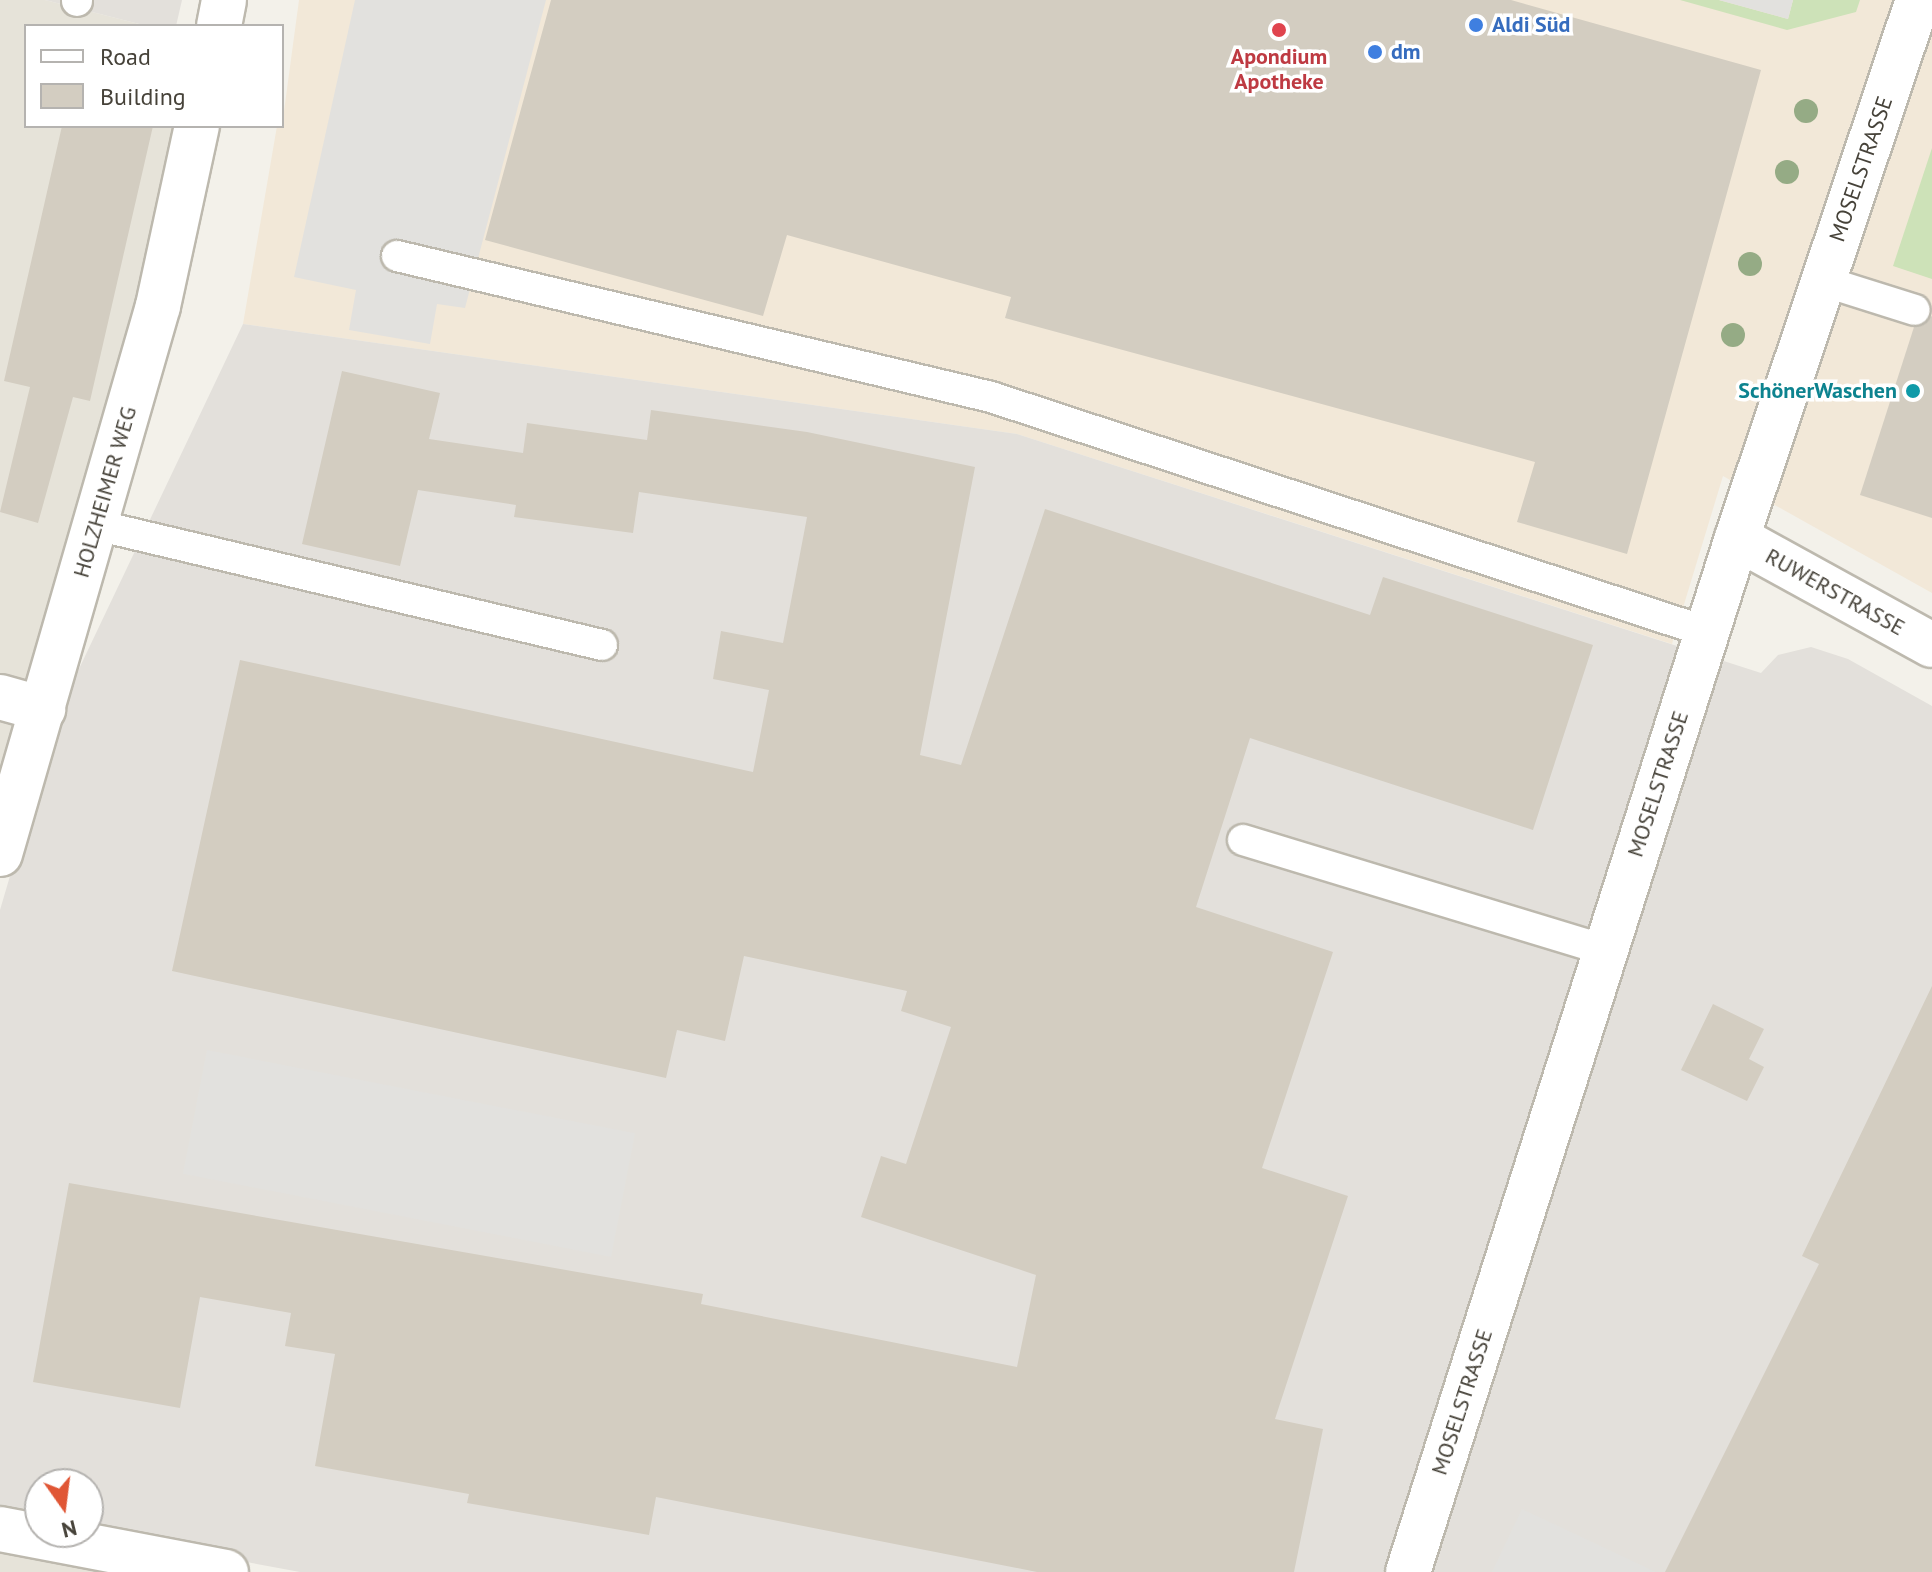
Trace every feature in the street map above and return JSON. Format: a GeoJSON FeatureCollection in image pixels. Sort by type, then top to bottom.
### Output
{"type":"FeatureCollection","features":[{"type":"Feature","properties":{"kind":"street"},"geometry":{"type":"LineString","coordinates":[[219,24],[224,0]]}},
{"type":"Feature","properties":{"kind":"street","name":"MOSELSTRASSE"},"geometry":{"type":"LineString","coordinates":[[1408,1572],[1737,538],[1918,0]]}},
{"type":"Feature","properties":{"kind":"street","name":"HOLZHEIMER WEG"},"geometry":{"type":"LineString","coordinates":[[0,854],[158,306],[197,128]]}},
{"type":"Feature","properties":{"kind":"street","name":"RUWERSTRASSE"},"geometry":{"type":"LineString","coordinates":[[1737,538],[1932,645]]}},
{"type":"Feature","properties":{"kind":"street"},"geometry":{"type":"LineString","coordinates":[[0,697],[43,709]]}},
{"type":"Feature","properties":{"kind":"street"},"geometry":{"type":"LineString","coordinates":[[0,1529],[226,1572]]}},
{"type":"Feature","properties":{"kind":"lane"},"geometry":{"type":"LineString","coordinates":[[397,256],[991,397],[1707,632]]}},
{"type":"Feature","properties":{"kind":"lane"},"geometry":{"type":"LineString","coordinates":[[1823,281],[1915,310]]}},
{"type":"Feature","properties":{"kind":"lane"},"geometry":{"type":"LineString","coordinates":[[96,525],[602,645]]}},
{"type":"Feature","properties":{"kind":"lane"},"geometry":{"type":"LineString","coordinates":[[1243,840],[1605,950]]}},
{"type":"Feature","properties":{"kind":"shaded area"},"geometry":{"type":"Polygon","coordinates":[[[0,0],[45,0],[139,24],[24,24],[24,128],[182,128],[146,305],[0,802],[0,0]]]}},
{"type":"Feature","properties":{"kind":"shaded area"},"geometry":{"type":"Polygon","coordinates":[[[45,0],[182,0],[176,24],[139,24],[45,0]]]}},
{"type":"Feature","properties":{"kind":"shaded area"},"geometry":{"type":"Polygon","coordinates":[[[299,0],[1932,0],[1932,593],[1723,476],[1672,644],[1017,434],[243,324],[277,128],[284,128],[299,0]]]}},
{"type":"Feature","properties":{"kind":"shaded area"},"geometry":{"type":"Polygon","coordinates":[[[355,0],[546,0],[465,308],[437,304],[430,344],[349,330],[356,290],[294,277],[355,0]]]}},
{"type":"Feature","properties":{"kind":"shaded area"},"geometry":{"type":"Polygon","coordinates":[[[1719,0],[1793,0],[1788,19],[1719,0]]]}},
{"type":"Feature","properties":{"kind":"shaded area"},"geometry":{"type":"Polygon","coordinates":[[[243,324],[1017,434],[1761,673],[1778,655],[1811,647],[1848,659],[1932,706],[1932,1572],[300,1572],[104,1536],[104,1468],[24,1468],[24,1521],[0,1516],[0,910],[58,713],[243,324]]]}},
{"type":"Feature","properties":{"kind":"shaded area"},"geometry":{"type":"Polygon","coordinates":[[[207,1050],[635,1133],[611,1257],[183,1174],[207,1050]]]}},
{"type":"Feature","properties":{"kind":"shaded area"},"geometry":{"type":"Polygon","coordinates":[[[1522,1509],[1656,1572],[1492,1572],[1522,1509]]]}},
{"type":"Feature","properties":{"kind":"shaded area"},"geometry":{"type":"Polygon","coordinates":[[[0,1539],[24,1544],[24,1548],[48,1548],[175,1572],[0,1572],[0,1539]]]}},
{"type":"Feature","properties":{"kind":"green space"},"geometry":{"type":"Polygon","coordinates":[[[1680,0],[1719,0],[1788,19],[1793,0],[1860,0],[1856,12],[1787,30],[1680,0]]]}},
{"type":"Feature","properties":{"kind":"green space"},"geometry":{"type":"Polygon","coordinates":[[[1932,148],[1932,279],[1893,266],[1932,148]]]}},
{"type":"Feature","properties":{"kind":"building"},"geometry":{"type":"Polygon","coordinates":[[[551,0],[1511,0],[1761,70],[1627,554],[1517,522],[1535,462],[1005,318],[1011,297],[787,235],[763,316],[485,240],[551,0]]]}},
{"type":"Feature","properties":{"kind":"building"},"geometry":{"type":"Polygon","coordinates":[[[62,128],[153,128],[90,401],[73,397],[38,523],[0,512],[30,387],[4,381],[62,128]]]}},
{"type":"Feature","properties":{"kind":"building","name":"SchönerWaschen"},"geometry":{"type":"Polygon","coordinates":[[[1932,316],[1932,518],[1860,495],[1914,327],[1932,316]]]}},
{"type":"Feature","properties":{"kind":"building"},"geometry":{"type":"Polygon","coordinates":[[[342,371],[440,393],[429,439],[523,453],[527,423],[647,440],[651,410],[807,432],[975,467],[920,755],[961,765],[1045,509],[1370,615],[1383,577],[1593,645],[1533,830],[1250,738],[1196,907],[1333,952],[1262,1168],[1348,1196],[1275,1419],[1323,1429],[1294,1572],[1037,1572],[656,1497],[649,1535],[467,1503],[469,1494],[315,1466],[335,1354],[285,1346],[291,1313],[200,1297],[180,1408],[33,1382],[69,1183],[703,1294],[701,1304],[1017,1367],[1036,1275],[861,1217],[881,1156],[906,1164],[951,1027],[901,1011],[907,991],[744,956],[725,1041],[677,1030],[666,1078],[172,971],[240,660],[753,772],[769,690],[713,679],[721,631],[783,643],[807,517],[639,492],[633,533],[514,517],[516,505],[418,490],[400,566],[302,544],[342,371]]]}},
{"type":"Feature","properties":{"kind":"building"},"geometry":{"type":"Polygon","coordinates":[[[1932,986],[1932,1572],[1665,1572],[1819,1264],[1802,1256],[1932,986]]]}},
{"type":"Feature","properties":{"kind":"building"},"geometry":{"type":"Polygon","coordinates":[[[1713,1004],[1764,1029],[1749,1059],[1764,1067],[1747,1101],[1681,1070],[1713,1004]]]}},
{"type":"Feature","properties":{"kind":"place","name":"Aldi Süd"},"geometry":{"type":"Point","coordinates":[1476,25]}},
{"type":"Feature","properties":{"kind":"place","name":"Apondium Apotheke"},"geometry":{"type":"Point","coordinates":[1279,30]}},
{"type":"Feature","properties":{"kind":"place","name":"dm"},"geometry":{"type":"Point","coordinates":[1375,52]}},
{"type":"Feature","properties":{"kind":"place","name":"SchönerWaschen"},"geometry":{"type":"Point","coordinates":[1913,391]}}]}
